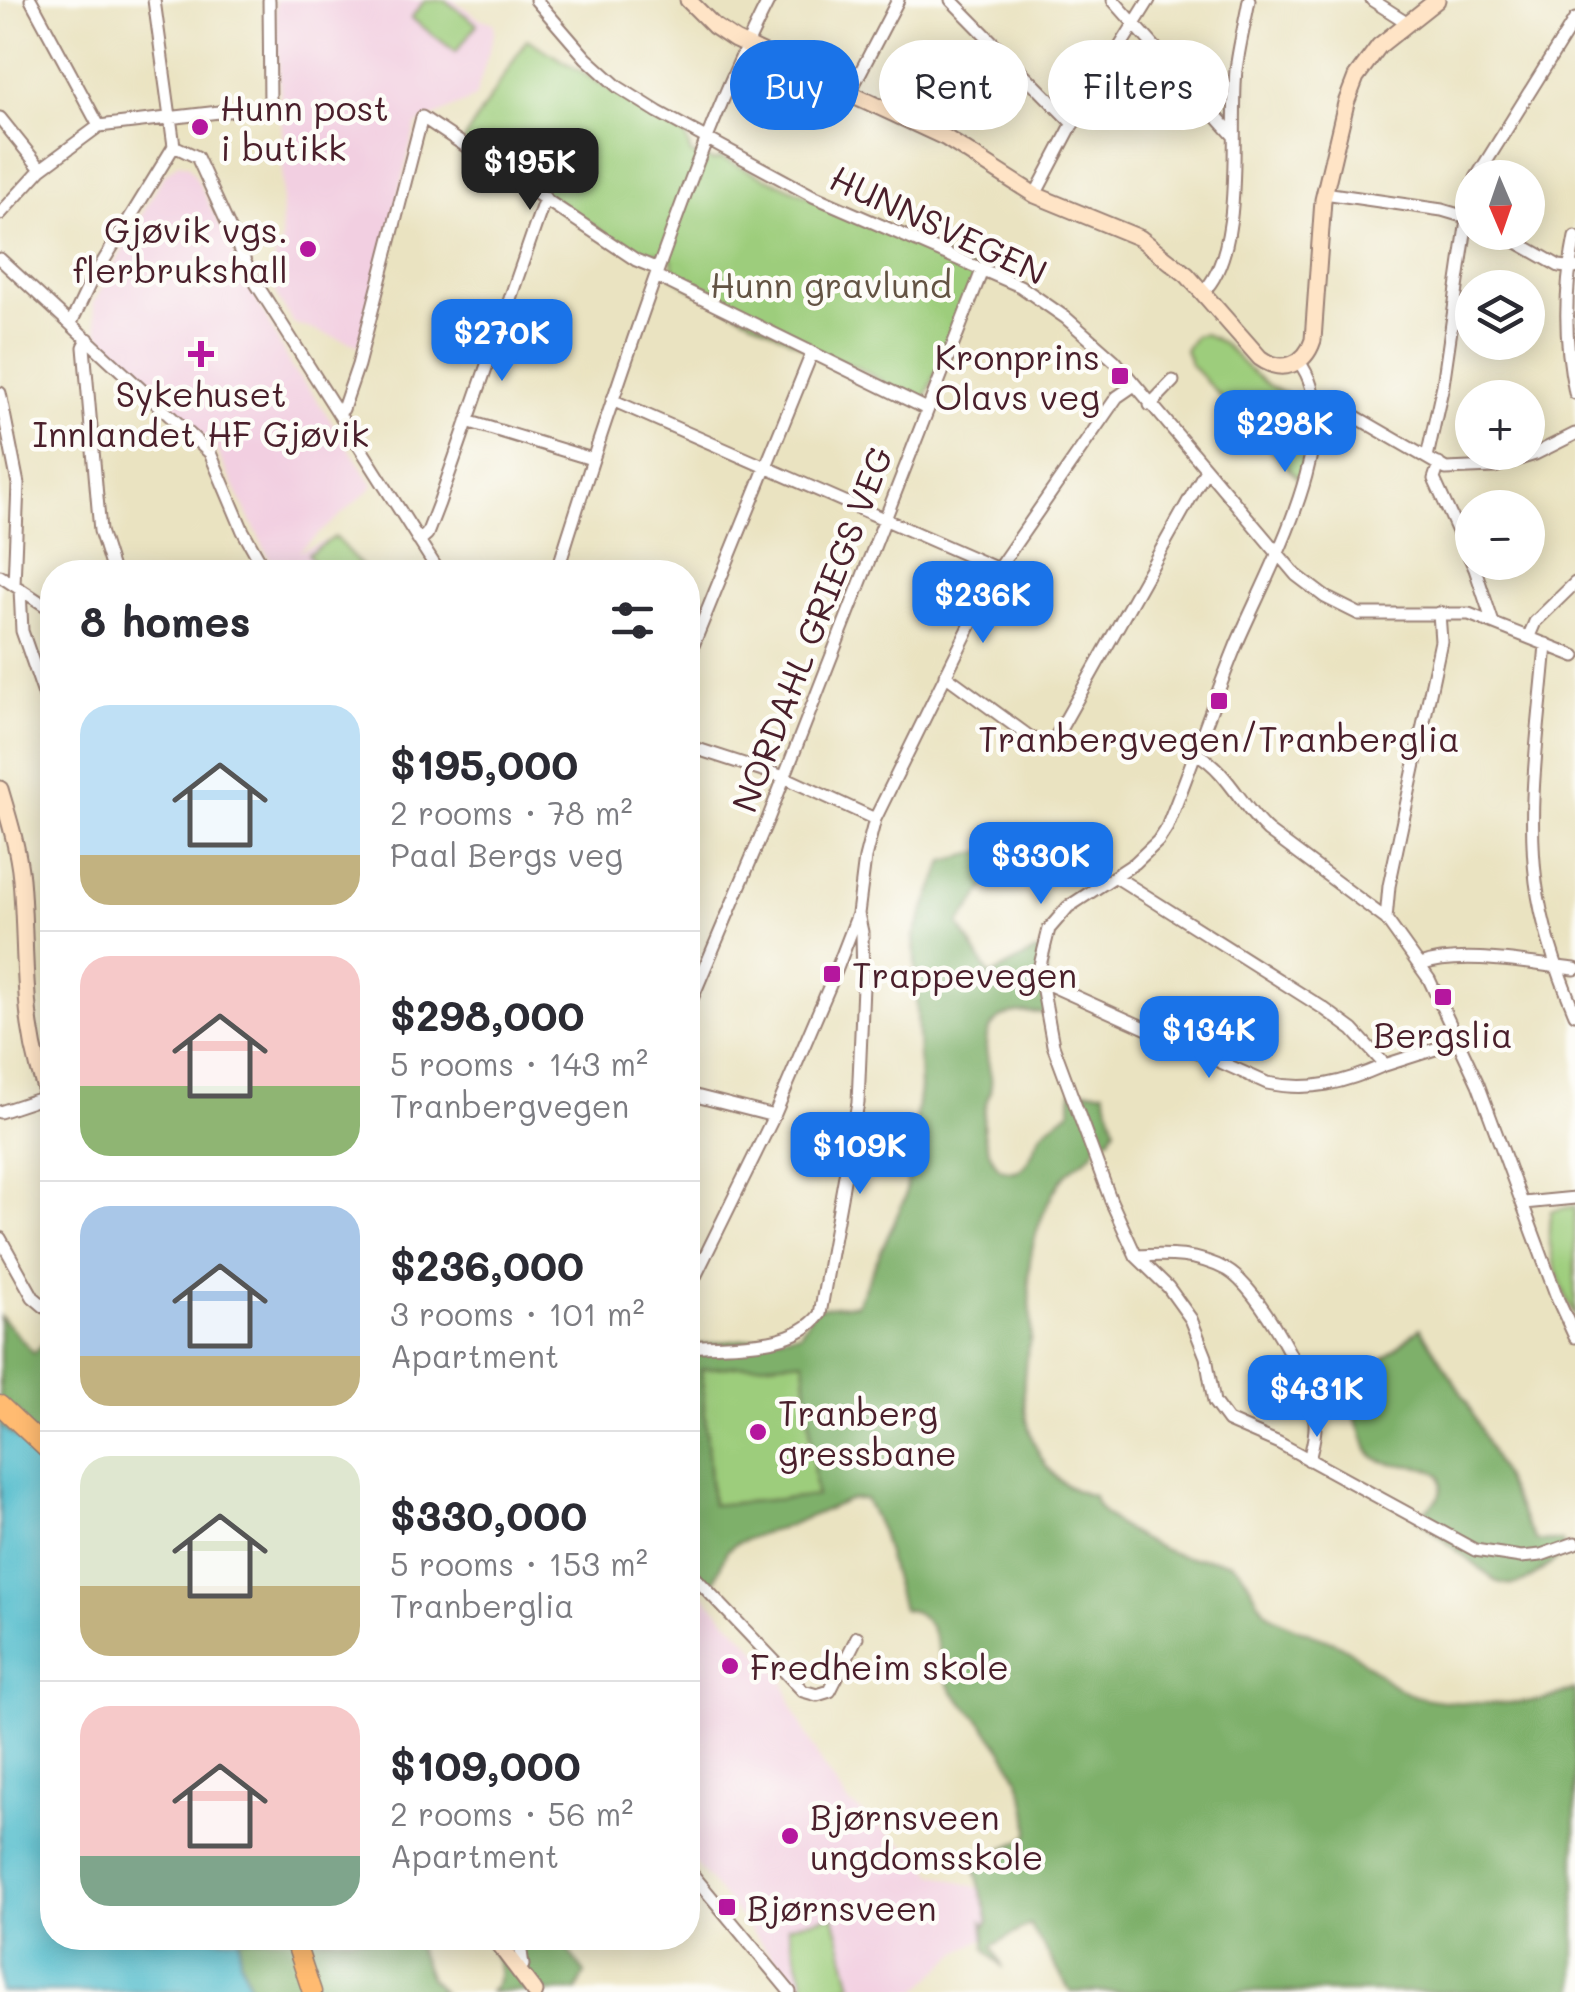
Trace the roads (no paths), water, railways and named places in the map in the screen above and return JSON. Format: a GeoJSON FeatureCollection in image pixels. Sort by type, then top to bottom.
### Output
{"type":"FeatureCollection","features":[{"type":"Feature","properties":{"kind":"highway"},"geometry":{"type":"LineString","coordinates":[[0,1405],[40,1443]]}},
{"type":"Feature","properties":{"kind":"highway"},"geometry":{"type":"LineString","coordinates":[[298,1950],[312,1992]]}},
{"type":"Feature","properties":{"kind":"main road"},"geometry":{"type":"LineString","coordinates":[[688,0],[714,26],[738,40]]}},
{"type":"Feature","properties":{"kind":"main road"},"geometry":{"type":"LineString","coordinates":[[859,96],[948,139],[1035,195],[1140,238],[1172,261],[1264,362],[1280,367],[1299,362],[1313,340],[1324,193],[1356,77],[1379,46],[1437,0]]}},
{"type":"Feature","properties":{"kind":"main road"},"geometry":{"type":"LineString","coordinates":[[0,789],[11,853],[28,1030],[40,1074]]}},
{"type":"Feature","properties":{"kind":"main road"},"geometry":{"type":"LineString","coordinates":[[504,1950],[535,1992]]}},
{"type":"Feature","properties":{"kind":"street"},"geometry":{"type":"LineString","coordinates":[[31,0],[99,126]]}},
{"type":"Feature","properties":{"kind":"street"},"geometry":{"type":"LineString","coordinates":[[72,323],[90,283],[174,146],[154,0]]}},
{"type":"Feature","properties":{"kind":"street"},"geometry":{"type":"LineString","coordinates":[[0,214],[41,168],[99,126],[270,106],[270,0]]}},
{"type":"Feature","properties":{"kind":"street","name":"HUNNSVEGEN"},"geometry":{"type":"LineString","coordinates":[[536,0],[586,58],[618,87],[814,196],[1020,286],[1066,318],[1115,361],[1296,575],[1343,608],[1379,616],[1470,614],[1575,656]]}},
{"type":"Feature","properties":{"kind":"street"},"geometry":{"type":"LineString","coordinates":[[751,40],[769,0]]}},
{"type":"Feature","properties":{"kind":"street"},"geometry":{"type":"LineString","coordinates":[[859,75],[898,0]]}},
{"type":"Feature","properties":{"kind":"street"},"geometry":{"type":"LineString","coordinates":[[951,0],[1048,99]]}},
{"type":"Feature","properties":{"kind":"street"},"geometry":{"type":"LineString","coordinates":[[1112,0],[1233,135]]}},
{"type":"Feature","properties":{"kind":"street"},"geometry":{"type":"LineString","coordinates":[[1124,40],[1149,0]]}},
{"type":"Feature","properties":{"kind":"street"},"geometry":{"type":"LineString","coordinates":[[1203,292],[1214,278],[1226,242],[1232,198],[1236,72],[1249,0]]}},
{"type":"Feature","properties":{"kind":"street"},"geometry":{"type":"LineString","coordinates":[[1374,0],[1408,23]]}},
{"type":"Feature","properties":{"kind":"street"},"geometry":{"type":"LineString","coordinates":[[1487,160],[1575,19]]}},
{"type":"Feature","properties":{"kind":"street"},"geometry":{"type":"LineString","coordinates":[[561,560],[657,273],[730,88]]}},
{"type":"Feature","properties":{"kind":"street"},"geometry":{"type":"LineString","coordinates":[[338,413],[358,365],[422,117],[657,273],[926,408]]}},
{"type":"Feature","properties":{"kind":"street"},"geometry":{"type":"LineString","coordinates":[[0,118],[41,168]]}},
{"type":"Feature","properties":{"kind":"street"},"geometry":{"type":"LineString","coordinates":[[1035,195],[1070,130]]}},
{"type":"Feature","properties":{"kind":"street"},"geometry":{"type":"LineString","coordinates":[[174,146],[196,157],[252,277],[431,560]]}},
{"type":"Feature","properties":{"kind":"street"},"geometry":{"type":"LineString","coordinates":[[1324,193],[1455,214]]}},
{"type":"Feature","properties":{"kind":"street"},"geometry":{"type":"LineString","coordinates":[[419,541],[427,534],[545,198]]}},
{"type":"Feature","properties":{"kind":"street"},"geometry":{"type":"LineString","coordinates":[[1575,237],[1566,341],[1575,393]]}},
{"type":"Feature","properties":{"kind":"street"},"geometry":{"type":"LineString","coordinates":[[1427,456],[1443,385],[1464,250]]}},
{"type":"Feature","properties":{"kind":"street"},"geometry":{"type":"LineString","coordinates":[[1531,250],[1560,266],[1572,268]]}},
{"type":"Feature","properties":{"kind":"street"},"geometry":{"type":"LineString","coordinates":[[0,259],[210,453],[259,560]]}},
{"type":"Feature","properties":{"kind":"street","name":"NORDAHL GRIEGS VEG"},"geometry":{"type":"LineString","coordinates":[[700,979],[784,777],[983,268]]}},
{"type":"Feature","properties":{"kind":"street"},"geometry":{"type":"LineString","coordinates":[[88,339],[84,347],[100,532],[109,560]]}},
{"type":"Feature","properties":{"kind":"street"},"geometry":{"type":"LineString","coordinates":[[700,629],[812,353]]}},
{"type":"Feature","properties":{"kind":"street"},"geometry":{"type":"LineString","coordinates":[[1299,362],[1316,398],[1317,412],[1301,498],[1236,646],[1158,841],[1116,876],[1068,907],[1049,930],[1039,969],[1052,1044],[1136,1256],[1168,1287],[1191,1319],[1206,1356],[1214,1402],[1228,1421],[1475,1550],[1521,1557],[1541,1555],[1575,1543]]}},
{"type":"Feature","properties":{"kind":"street"},"geometry":{"type":"LineString","coordinates":[[1150,405],[1173,381]]}},
{"type":"Feature","properties":{"kind":"street"},"geometry":{"type":"LineString","coordinates":[[700,1346],[784,1338],[809,1328],[820,1314],[858,1103],[863,986],[858,914],[875,819],[998,569],[1117,397],[1133,386]]}},
{"type":"Feature","properties":{"kind":"street"},"geometry":{"type":"LineString","coordinates":[[0,393],[18,484],[17,587],[22,631],[40,683]]}},
{"type":"Feature","properties":{"kind":"street"},"geometry":{"type":"LineString","coordinates":[[1316,398],[1332,403],[1446,469],[1494,467],[1535,454],[1575,434]]}},
{"type":"Feature","properties":{"kind":"street"},"geometry":{"type":"LineString","coordinates":[[612,400],[998,569]]}},
{"type":"Feature","properties":{"kind":"street"},"geometry":{"type":"LineString","coordinates":[[467,420],[592,459]]}},
{"type":"Feature","properties":{"kind":"street"},"geometry":{"type":"LineString","coordinates":[[1439,464],[1434,479],[1492,620]]}},
{"type":"Feature","properties":{"kind":"street"},"geometry":{"type":"LineString","coordinates":[[946,675],[1030,737],[1042,744],[1052,742],[1206,470]]}},
{"type":"Feature","properties":{"kind":"street"},"geometry":{"type":"LineString","coordinates":[[0,576],[40,602]]}},
{"type":"Feature","properties":{"kind":"street"},"geometry":{"type":"LineString","coordinates":[[1529,636],[1534,618],[1575,584]]}},
{"type":"Feature","properties":{"kind":"street"},"geometry":{"type":"LineString","coordinates":[[1386,919],[1389,886],[1442,640],[1440,613]]}},
{"type":"Feature","properties":{"kind":"street"},"geometry":{"type":"LineString","coordinates":[[1546,644],[1533,837],[1536,882],[1556,967],[1575,1014]]}},
{"type":"Feature","properties":{"kind":"street"},"geometry":{"type":"LineString","coordinates":[[700,750],[784,777],[875,819]]}},
{"type":"Feature","properties":{"kind":"street"},"geometry":{"type":"LineString","coordinates":[[1196,754],[1209,760],[1268,832],[1386,919],[1420,965],[1478,1084],[1575,1337]]}},
{"type":"Feature","properties":{"kind":"street"},"geometry":{"type":"LineString","coordinates":[[1116,876],[1323,1008],[1353,1030],[1384,1065]]}},
{"type":"Feature","properties":{"kind":"street"},"geometry":{"type":"LineString","coordinates":[[700,1267],[774,1116],[858,914]]}},
{"type":"Feature","properties":{"kind":"street"},"geometry":{"type":"LineString","coordinates":[[1420,965],[1436,959],[1575,969]]}},
{"type":"Feature","properties":{"kind":"street"},"geometry":{"type":"LineString","coordinates":[[1041,980],[1267,1083],[1290,1088],[1332,1085],[1457,1042]]}},
{"type":"Feature","properties":{"kind":"street"},"geometry":{"type":"LineString","coordinates":[[700,1097],[774,1116]]}},
{"type":"Feature","properties":{"kind":"street"},"geometry":{"type":"LineString","coordinates":[[0,1112],[40,1103]]}},
{"type":"Feature","properties":{"kind":"street"},"geometry":{"type":"LineString","coordinates":[[1524,1204],[1575,1198]]}},
{"type":"Feature","properties":{"kind":"street"},"geometry":{"type":"LineString","coordinates":[[0,1238],[40,1303]]}},
{"type":"Feature","properties":{"kind":"street"},"geometry":{"type":"LineString","coordinates":[[1136,1256],[1175,1254],[1198,1259],[1228,1271],[1251,1293],[1282,1338],[1315,1418],[1309,1460]]}},
{"type":"Feature","properties":{"kind":"street"},"geometry":{"type":"LineString","coordinates":[[700,1583],[804,1691],[816,1695],[830,1691],[857,1637]]}},
{"type":"Feature","properties":{"kind":"street"},"geometry":{"type":"LineString","coordinates":[[700,1883],[790,1992]]}},
{"type":"Feature","properties":{"kind":"street"},"geometry":{"type":"LineString","coordinates":[[518,1968],[523,1965],[521,1950]]}},
{"type":"Feature","properties":{"kind":"water"},"geometry":{"type":"Polygon","coordinates":[[[0,1426],[40,1460],[40,1950],[240,1950],[251,1992],[0,1992],[0,1426]]]}},
{"type":"Feature","properties":{"kind":"place","name":"Hunn post i butikk"},"geometry":{"type":"Point","coordinates":[200,127]}},
{"type":"Feature","properties":{"kind":"place","name":"Gjøvik vgs. flerbrukshall"},"geometry":{"type":"Point","coordinates":[308,249]}},
{"type":"Feature","properties":{"kind":"place","name":"Sykehuset Innlandet HF Gjøvik"},"geometry":{"type":"Point","coordinates":[201,354]}},
{"type":"Feature","properties":{"kind":"place","name":"Kronprins Olavs veg"},"geometry":{"type":"Point","coordinates":[1120,376]}},
{"type":"Feature","properties":{"kind":"place","name":"Tranbergvegen/Tranberglia"},"geometry":{"type":"Point","coordinates":[1219,701]}},
{"type":"Feature","properties":{"kind":"place","name":"Trappevegen"},"geometry":{"type":"Point","coordinates":[832,974]}},
{"type":"Feature","properties":{"kind":"place","name":"Bergslia"},"geometry":{"type":"Point","coordinates":[1443,997]}},
{"type":"Feature","properties":{"kind":"place","name":"Tranberg gressbane"},"geometry":{"type":"Point","coordinates":[758,1432]}},
{"type":"Feature","properties":{"kind":"place","name":"Fredheim skole"},"geometry":{"type":"Point","coordinates":[730,1666]}},
{"type":"Feature","properties":{"kind":"place","name":"Bjørnsveen ungdomsskole"},"geometry":{"type":"Point","coordinates":[790,1836]}},
{"type":"Feature","properties":{"kind":"place","name":"Bjørnsveen"},"geometry":{"type":"Point","coordinates":[727,1907]}},
{"type":"Feature","properties":{"kind":"park label","name":"Hunn gravlund"},"geometry":{"type":"Point","coordinates":[831,284]}}]}
